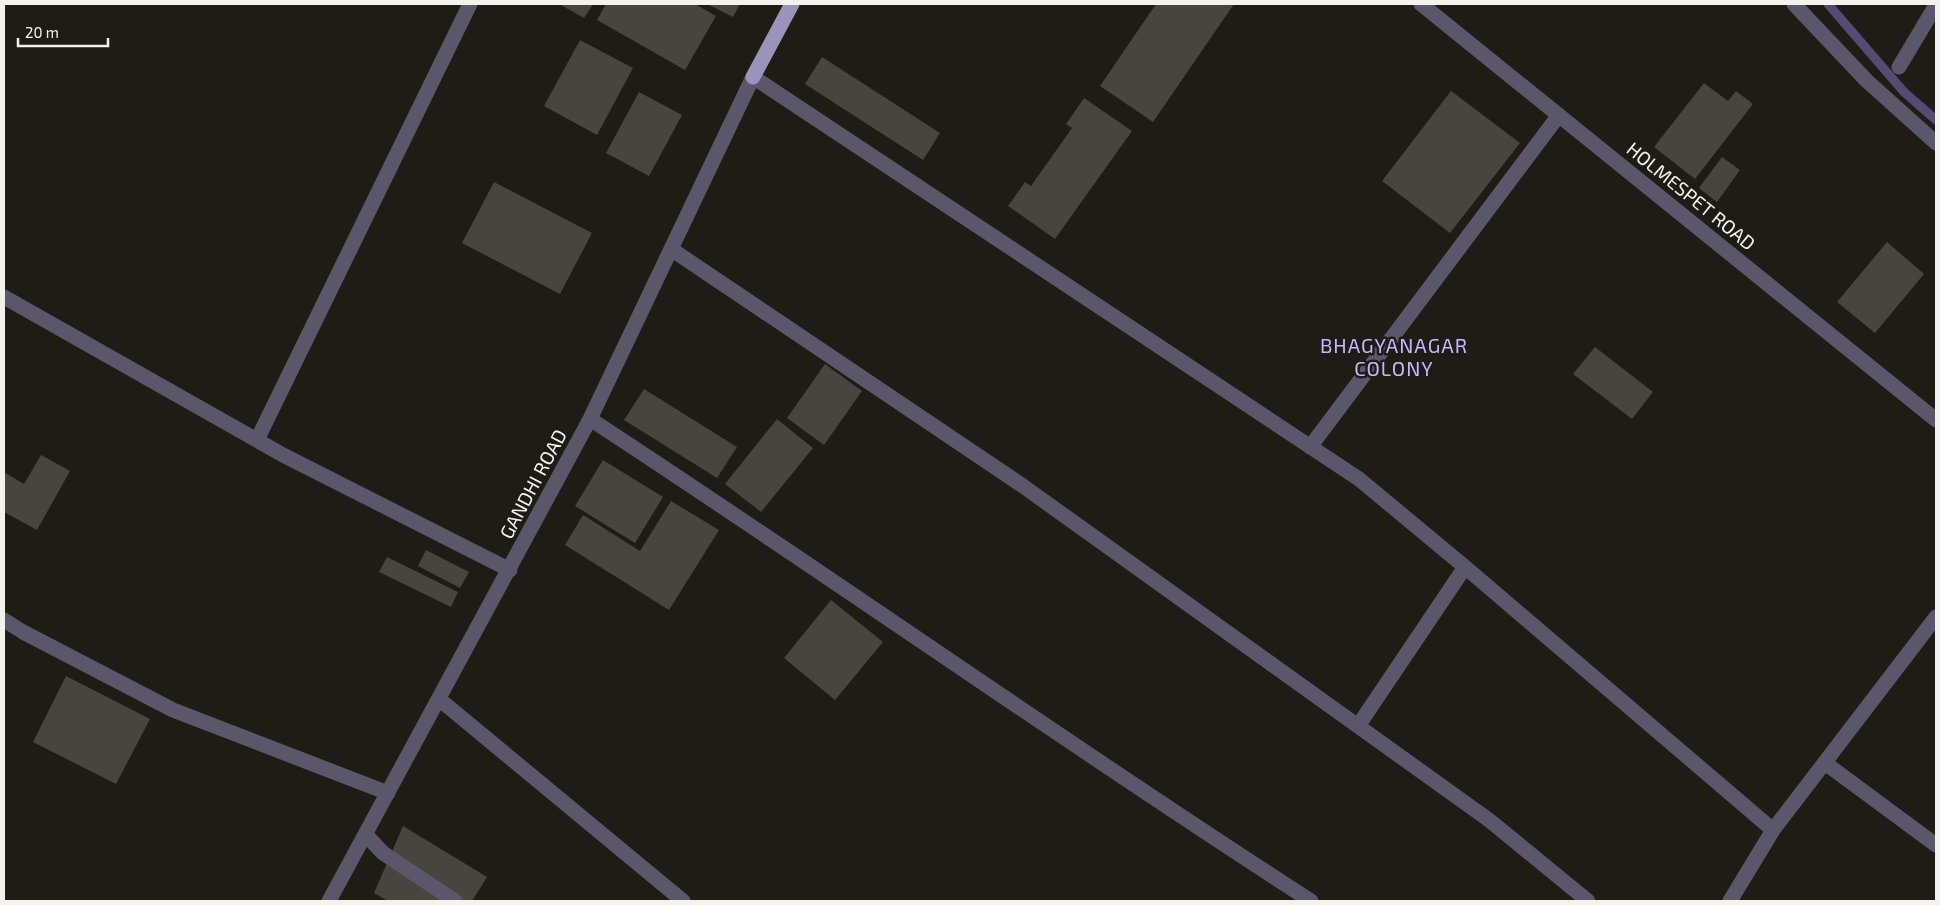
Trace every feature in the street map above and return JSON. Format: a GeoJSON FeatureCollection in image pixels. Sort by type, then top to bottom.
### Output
{"type":"FeatureCollection","features":[{"type":"Feature","properties":{"kind":"main road"},"geometry":{"type":"LineString","coordinates":[[753,76],[792,4]]}},
{"type":"Feature","properties":{"kind":"street"},"geometry":{"type":"LineString","coordinates":[[257,440],[470,4]]}},
{"type":"Feature","properties":{"kind":"street","name":"HOLMESPET ROAD"},"geometry":{"type":"LineString","coordinates":[[1421,4],[1936,420]]}},
{"type":"Feature","properties":{"kind":"street"},"geometry":{"type":"LineString","coordinates":[[1794,4],[1868,81],[1936,143]]}},
{"type":"Feature","properties":{"kind":"street"},"geometry":{"type":"LineString","coordinates":[[1899,67],[1936,5]]}},
{"type":"Feature","properties":{"kind":"street"},"geometry":{"type":"LineString","coordinates":[[753,76],[1359,479],[1773,830]]}},
{"type":"Feature","properties":{"kind":"street","name":"GANDHI ROAD"},"geometry":{"type":"LineString","coordinates":[[329,901],[510,570],[590,419],[753,76]]}},
{"type":"Feature","properties":{"kind":"street"},"geometry":{"type":"LineString","coordinates":[[1310,447],[1559,115]]}},
{"type":"Feature","properties":{"kind":"street"},"geometry":{"type":"LineString","coordinates":[[671,249],[1023,486],[1489,820],[1588,901]]}},
{"type":"Feature","properties":{"kind":"street"},"geometry":{"type":"LineString","coordinates":[[4,297],[257,440],[510,570]]}},
{"type":"Feature","properties":{"kind":"street"},"geometry":{"type":"LineString","coordinates":[[590,419],[749,522],[1203,832],[1310,901]]}},
{"type":"Feature","properties":{"kind":"street"},"geometry":{"type":"LineString","coordinates":[[1358,726],[1465,567]]}},
{"type":"Feature","properties":{"kind":"street"},"geometry":{"type":"LineString","coordinates":[[1730,901],[1773,830],[1936,617]]}},
{"type":"Feature","properties":{"kind":"street"},"geometry":{"type":"LineString","coordinates":[[4,620],[23,632],[173,710],[388,792]]}},
{"type":"Feature","properties":{"kind":"street"},"geometry":{"type":"LineString","coordinates":[[439,699],[683,901]]}},
{"type":"Feature","properties":{"kind":"street"},"geometry":{"type":"LineString","coordinates":[[1825,763],[1936,844]]}},
{"type":"Feature","properties":{"kind":"street"},"geometry":{"type":"LineString","coordinates":[[366,835],[384,853],[455,901]]}},
{"type":"Feature","properties":{"kind":"building"},"geometry":{"type":"Polygon","coordinates":[[[559,4],[593,4],[584,18],[559,4]]]}},
{"type":"Feature","properties":{"kind":"building"},"geometry":{"type":"Polygon","coordinates":[[[606,4],[695,4],[716,16],[685,70],[597,20],[606,4]]]}},
{"type":"Feature","properties":{"kind":"building"},"geometry":{"type":"Polygon","coordinates":[[[707,4],[740,4],[733,17],[707,4]]]}},
{"type":"Feature","properties":{"kind":"building"},"geometry":{"type":"Polygon","coordinates":[[[1156,4],[1234,4],[1153,122],[1100,86],[1156,4]]]}},
{"type":"Feature","properties":{"kind":"building"},"geometry":{"type":"Polygon","coordinates":[[[580,40],[633,68],[597,135],[544,106],[580,40]]]}},
{"type":"Feature","properties":{"kind":"building"},"geometry":{"type":"Polygon","coordinates":[[[822,57],[940,133],[923,160],[805,84],[822,57]]]}},
{"type":"Feature","properties":{"kind":"building"},"geometry":{"type":"Polygon","coordinates":[[[1704,83],[1728,101],[1736,91],[1753,104],[1695,179],[1654,147],[1704,83]]]}},
{"type":"Feature","properties":{"kind":"building"},"geometry":{"type":"Polygon","coordinates":[[[1451,91],[1520,143],[1450,233],[1382,181],[1451,91]]]}},
{"type":"Feature","properties":{"kind":"building"},"geometry":{"type":"Polygon","coordinates":[[[639,92],[682,115],[649,176],[606,153],[639,92]]]}},
{"type":"Feature","properties":{"kind":"building"},"geometry":{"type":"Polygon","coordinates":[[[1084,98],[1132,131],[1055,239],[1008,206],[1025,182],[1031,186],[1072,128],[1066,124],[1084,98]]]}},
{"type":"Feature","properties":{"kind":"building"},"geometry":{"type":"Polygon","coordinates":[[[1722,157],[1740,170],[1717,202],[1699,188],[1722,157]]]}},
{"type":"Feature","properties":{"kind":"building"},"geometry":{"type":"Polygon","coordinates":[[[494,182],[592,233],[560,294],[462,243],[494,182]]]}},
{"type":"Feature","properties":{"kind":"building"},"geometry":{"type":"Polygon","coordinates":[[[1887,242],[1924,274],[1875,333],[1837,302],[1887,242]]]}},
{"type":"Feature","properties":{"kind":"building"},"geometry":{"type":"Polygon","coordinates":[[[1595,347],[1653,392],[1632,419],[1573,374],[1595,347]]]}},
{"type":"Feature","properties":{"kind":"building"},"geometry":{"type":"Polygon","coordinates":[[[825,364],[862,391],[824,445],[787,418],[825,364]]]}},
{"type":"Feature","properties":{"kind":"building"},"geometry":{"type":"Polygon","coordinates":[[[644,389],[737,447],[717,478],[624,420],[644,389]]]}},
{"type":"Feature","properties":{"kind":"building"},"geometry":{"type":"Polygon","coordinates":[[[777,419],[813,448],[761,512],[725,484],[777,419]]]}},
{"type":"Feature","properties":{"kind":"building"},"geometry":{"type":"Polygon","coordinates":[[[41,455],[70,471],[37,530],[4,512],[4,472],[24,484],[41,455]]]}},
{"type":"Feature","properties":{"kind":"building"},"geometry":{"type":"Polygon","coordinates":[[[603,460],[663,497],[635,543],[575,506],[603,460]]]}},
{"type":"Feature","properties":{"kind":"building"},"geometry":{"type":"Polygon","coordinates":[[[671,501],[719,530],[669,610],[565,545],[583,515],[640,551],[671,501]]]}},
{"type":"Feature","properties":{"kind":"building"},"geometry":{"type":"Polygon","coordinates":[[[426,550],[469,572],[460,588],[418,566],[426,550]]]}},
{"type":"Feature","properties":{"kind":"building"},"geometry":{"type":"Polygon","coordinates":[[[387,557],[458,592],[451,607],[379,572],[387,557]]]}},
{"type":"Feature","properties":{"kind":"building"},"geometry":{"type":"Polygon","coordinates":[[[831,600],[883,642],[835,700],[784,658],[831,600]]]}},
{"type":"Feature","properties":{"kind":"building"},"geometry":{"type":"Polygon","coordinates":[[[66,676],[150,719],[116,784],[33,742],[66,676]]]}},
{"type":"Feature","properties":{"kind":"building"},"geometry":{"type":"Polygon","coordinates":[[[403,826],[487,877],[472,901],[388,901],[374,893],[403,826]]]}},
{"type":"Feature","properties":{"kind":"waterway"},"geometry":{"type":"LineString","coordinates":[[1828,4],[1904,92],[1936,120]]}},
{"type":"Feature","properties":{"kind":"district","name":"BHAGYANAGAR COLONY"},"geometry":{"type":"Point","coordinates":[1394,358]}}]}
